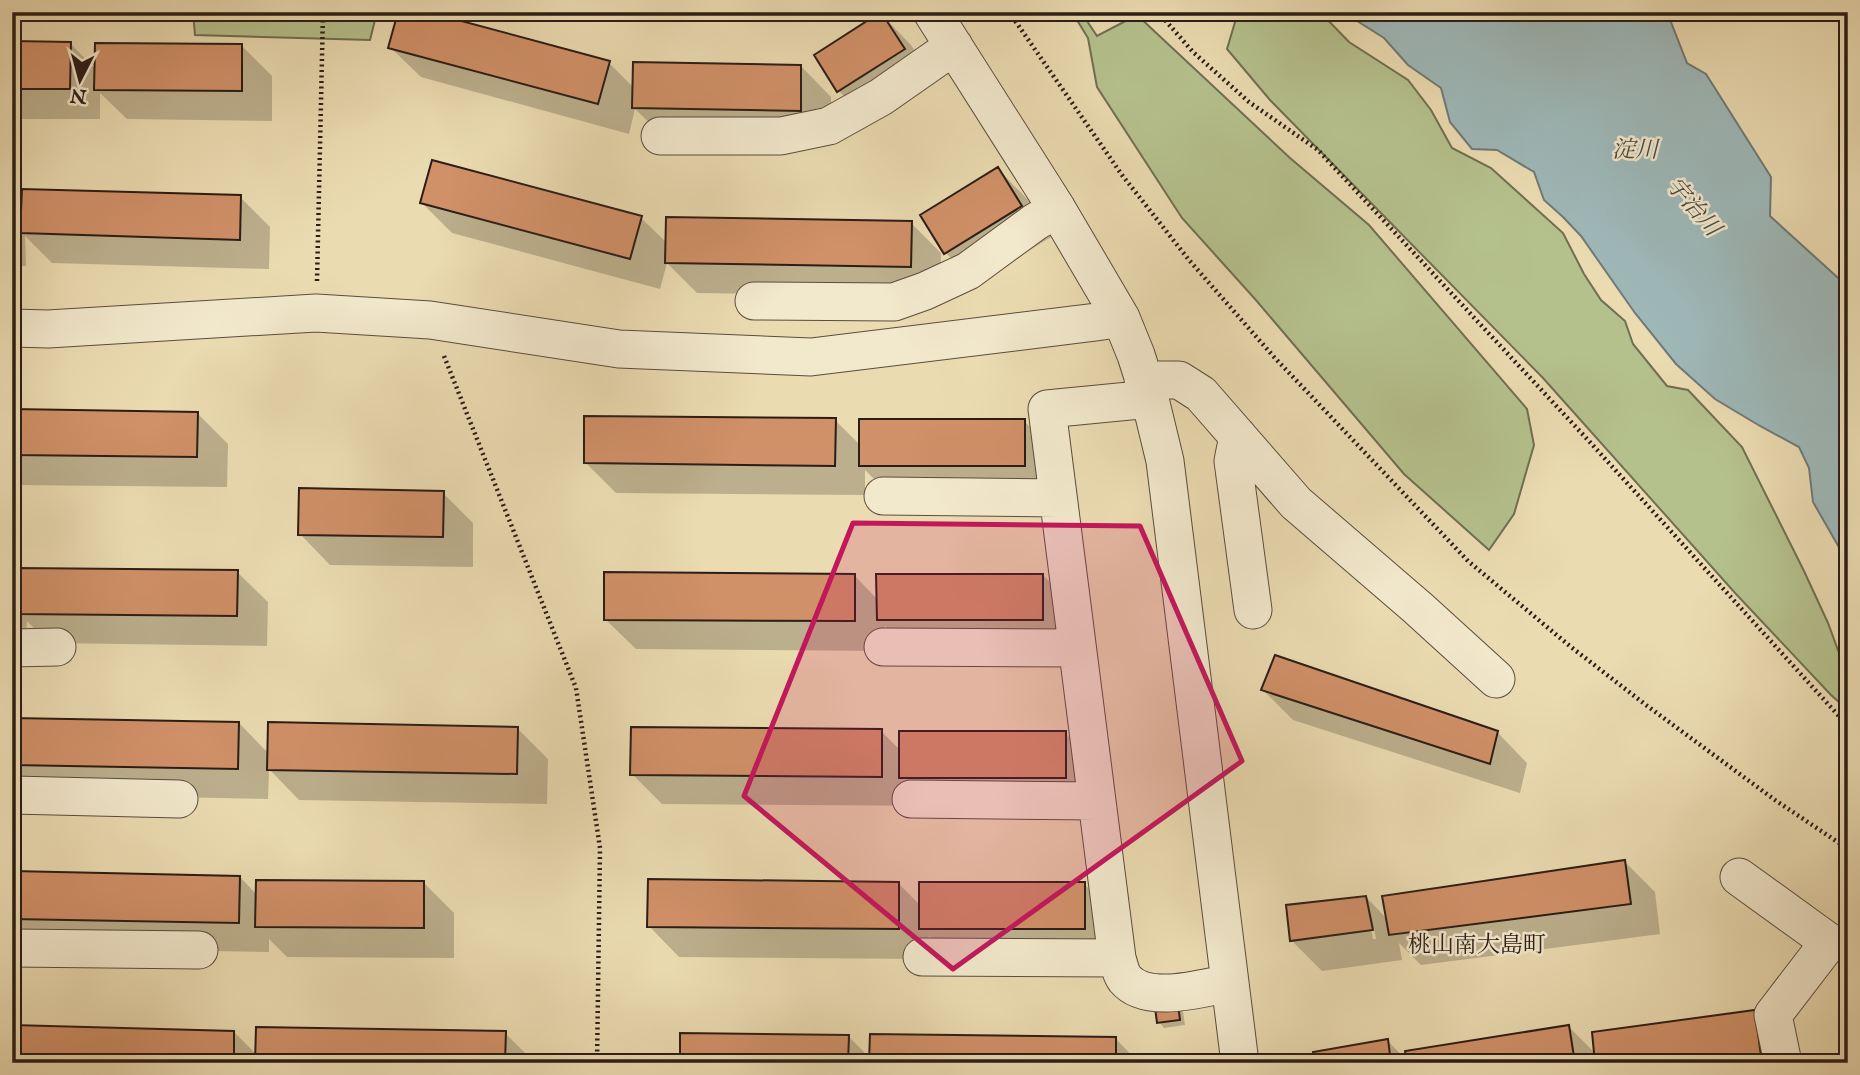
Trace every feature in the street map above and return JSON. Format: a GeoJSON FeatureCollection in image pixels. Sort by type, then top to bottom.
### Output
{"type":"FeatureCollection","features":[{"type":"Feature","properties":{"kind":"street"},"geometry":{"type":"LineString","coordinates":[[932,12],[1057,209],[1121,317],[1146,389],[1165,461],[1240,1063]]}},
{"type":"Feature","properties":{"kind":"street"},"geometry":{"type":"LineString","coordinates":[[660,136],[781,136],[829,126],[881,97],[954,46]]}},
{"type":"Feature","properties":{"kind":"street"},"geometry":{"type":"LineString","coordinates":[[754,302],[894,302],[968,271],[1057,209]]}},
{"type":"Feature","properties":{"kind":"street"},"geometry":{"type":"LineString","coordinates":[[12,328],[48,329],[316,313],[430,320],[619,349],[811,357],[1121,317]]}},
{"type":"Feature","properties":{"kind":"street"},"geometry":{"type":"LineString","coordinates":[[1230,984],[1164,993],[1139,990],[1124,978],[1117,958],[1047,409],[1179,380],[1201,394],[1296,503],[1496,679]]}},
{"type":"Feature","properties":{"kind":"street"},"geometry":{"type":"LineString","coordinates":[[1238,436],[1233,461],[1253,610]]}},
{"type":"Feature","properties":{"kind":"street"},"geometry":{"type":"LineString","coordinates":[[883,496],[1058,498]]}},
{"type":"Feature","properties":{"kind":"street"},"geometry":{"type":"LineString","coordinates":[[12,648],[57,647]]}},
{"type":"Feature","properties":{"kind":"street"},"geometry":{"type":"LineString","coordinates":[[883,647],[1077,648]]}},
{"type":"Feature","properties":{"kind":"street"},"geometry":{"type":"LineString","coordinates":[[12,795],[179,799]]}},
{"type":"Feature","properties":{"kind":"street"},"geometry":{"type":"LineString","coordinates":[[911,799],[1097,801]]}},
{"type":"Feature","properties":{"kind":"street"},"geometry":{"type":"LineString","coordinates":[[1739,877],[1829,942],[1773,1015],[1783,1063]]}},
{"type":"Feature","properties":{"kind":"street"},"geometry":{"type":"LineString","coordinates":[[12,948],[199,950]]}},
{"type":"Feature","properties":{"kind":"street"},"geometry":{"type":"LineString","coordinates":[[922,957],[1117,958]]}},
{"type":"Feature","properties":{"kind":"path"},"geometry":{"type":"LineString","coordinates":[[316,313],[323,12]]}},
{"type":"Feature","properties":{"kind":"path"},"geometry":{"type":"LineString","coordinates":[[1009,12],[1122,175],[1189,260],[1274,357],[1468,561],[1646,705],[1775,800],[1848,849]]}},
{"type":"Feature","properties":{"kind":"path"},"geometry":{"type":"LineString","coordinates":[[1158,12],[1193,52],[1249,102],[1318,150],[1588,440],[1848,726]]}},
{"type":"Feature","properties":{"kind":"path"},"geometry":{"type":"LineString","coordinates":[[430,320],[576,688],[600,848],[597,1063]]}},
{"type":"Feature","properties":{"kind":"highlighted area"},"geometry":{"type":"Polygon","coordinates":[[[853,523],[1140,526],[1242,761],[953,969],[744,796],[853,523]]]}},
{"type":"Feature","properties":{"kind":"green space"},"geometry":{"type":"Polygon","coordinates":[[[193,12],[377,12],[370,40],[195,35],[193,12]]]}},
{"type":"Feature","properties":{"kind":"green space"},"geometry":{"type":"Polygon","coordinates":[[[1072,12],[1081,12],[1097,36],[1137,15],[1290,158],[1369,225],[1527,409],[1534,445],[1514,514],[1489,550],[1404,474],[1182,218],[1097,87],[1088,38],[1072,12]]]}},
{"type":"Feature","properties":{"kind":"green space"},"geometry":{"type":"Polygon","coordinates":[[[1238,12],[1320,12],[1349,42],[1408,80],[1431,110],[1452,148],[1491,168],[1563,233],[1601,300],[1625,321],[1633,344],[1667,386],[1688,390],[1742,447],[1804,571],[1842,661],[1848,665],[1848,710],[1736,594],[1543,378],[1270,100],[1227,49],[1238,12]]]}},
{"type":"Feature","properties":{"kind":"water","name":"淀川"},"geometry":{"type":"Polygon","coordinates":[[[1343,12],[1667,12],[1687,63],[1706,74],[1771,177],[1770,216],[1848,287],[1848,563],[1813,502],[1809,468],[1799,447],[1715,399],[1676,364],[1635,313],[1581,236],[1544,200],[1534,172],[1497,150],[1472,149],[1450,122],[1441,88],[1408,65],[1384,38],[1343,12]]]}},
{"type":"Feature","properties":{"kind":"building"},"geometry":{"type":"Polygon","coordinates":[[[398,12],[428,12],[610,61],[598,104],[388,48],[398,12]]]}},
{"type":"Feature","properties":{"kind":"building"},"geometry":{"type":"Polygon","coordinates":[[[881,12],[905,49],[837,92],[814,55],[881,12]]]}},
{"type":"Feature","properties":{"kind":"building"},"geometry":{"type":"Polygon","coordinates":[[[12,41],[71,42],[70,89],[12,89],[12,41]]]}},
{"type":"Feature","properties":{"kind":"building"},"geometry":{"type":"Polygon","coordinates":[[[95,43],[242,44],[242,91],[94,90],[95,43]]]}},
{"type":"Feature","properties":{"kind":"building"},"geometry":{"type":"Polygon","coordinates":[[[633,62],[801,65],[801,111],[632,108],[633,62]]]}},
{"type":"Feature","properties":{"kind":"building"},"geometry":{"type":"Polygon","coordinates":[[[432,160],[642,216],[630,259],[420,203],[432,160]]]}},
{"type":"Feature","properties":{"kind":"building"},"geometry":{"type":"Polygon","coordinates":[[[998,167],[1022,206],[944,254],[920,215],[998,167]]]}},
{"type":"Feature","properties":{"kind":"building"},"geometry":{"type":"Polygon","coordinates":[[[22,189],[241,195],[240,240],[20,233],[22,189]]]}},
{"type":"Feature","properties":{"kind":"building"},"geometry":{"type":"Polygon","coordinates":[[[666,217],[912,221],[911,267],[665,263],[666,217]]]}},
{"type":"Feature","properties":{"kind":"building"},"geometry":{"type":"Polygon","coordinates":[[[12,409],[198,412],[197,457],[12,455],[12,409]]]}},
{"type":"Feature","properties":{"kind":"building"},"geometry":{"type":"Polygon","coordinates":[[[584,416],[836,418],[835,466],[584,463],[584,416]]]}},
{"type":"Feature","properties":{"kind":"building"},"geometry":{"type":"Polygon","coordinates":[[[859,419],[1025,419],[1025,466],[859,466],[859,419]]]}},
{"type":"Feature","properties":{"kind":"building"},"geometry":{"type":"Polygon","coordinates":[[[299,488],[444,491],[443,537],[298,535],[299,488]]]}},
{"type":"Feature","properties":{"kind":"building"},"geometry":{"type":"Polygon","coordinates":[[[17,568],[238,570],[237,616],[16,614],[17,568]]]}},
{"type":"Feature","properties":{"kind":"building"},"geometry":{"type":"Polygon","coordinates":[[[604,572],[855,574],[855,621],[604,620],[604,572]]]}},
{"type":"Feature","properties":{"kind":"building"},"geometry":{"type":"Polygon","coordinates":[[[876,574],[1043,574],[1043,620],[877,620],[876,574]]]}},
{"type":"Feature","properties":{"kind":"building"},"geometry":{"type":"Polygon","coordinates":[[[1275,655],[1498,731],[1490,764],[1261,690],[1275,655]]]}},
{"type":"Feature","properties":{"kind":"building"},"geometry":{"type":"Polygon","coordinates":[[[12,718],[239,722],[238,769],[12,765],[12,718]]]}},
{"type":"Feature","properties":{"kind":"building"},"geometry":{"type":"Polygon","coordinates":[[[268,722],[518,727],[517,774],[267,770],[268,722]]]}},
{"type":"Feature","properties":{"kind":"building"},"geometry":{"type":"Polygon","coordinates":[[[631,727],[882,729],[882,777],[630,775],[631,727]]]}},
{"type":"Feature","properties":{"kind":"building"},"geometry":{"type":"Polygon","coordinates":[[[899,731],[1066,731],[1066,778],[899,778],[899,731]]]}},
{"type":"Feature","properties":{"kind":"building"},"geometry":{"type":"Polygon","coordinates":[[[1625,860],[1631,904],[1389,935],[1382,896],[1625,860]]]}},
{"type":"Feature","properties":{"kind":"building"},"geometry":{"type":"Polygon","coordinates":[[[12,871],[240,876],[239,923],[12,919],[12,871]]]}},
{"type":"Feature","properties":{"kind":"building"},"geometry":{"type":"Polygon","coordinates":[[[648,879],[899,882],[899,929],[647,927],[648,879]]]}},
{"type":"Feature","properties":{"kind":"building"},"geometry":{"type":"Polygon","coordinates":[[[256,880],[424,881],[424,928],[255,927],[256,880]]]}},
{"type":"Feature","properties":{"kind":"building"},"geometry":{"type":"Polygon","coordinates":[[[919,882],[1085,882],[1085,929],[919,929],[919,882]]]}},
{"type":"Feature","properties":{"kind":"building"},"geometry":{"type":"Polygon","coordinates":[[[1366,896],[1373,930],[1290,941],[1286,905],[1366,896]]]}},
{"type":"Feature","properties":{"kind":"building"},"geometry":{"type":"Polygon","coordinates":[[[1178,1004],[1180,1020],[1157,1023],[1155,1007],[1178,1004]]]}},
{"type":"Feature","properties":{"kind":"building"},"geometry":{"type":"Polygon","coordinates":[[[1755,1010],[1761,1056],[1717,1063],[1595,1063],[1592,1032],[1755,1010]]]}},
{"type":"Feature","properties":{"kind":"building"},"geometry":{"type":"Polygon","coordinates":[[[12,1025],[234,1031],[234,1063],[12,1063],[12,1025]]]}},
{"type":"Feature","properties":{"kind":"building"},"geometry":{"type":"Polygon","coordinates":[[[1569,1025],[1575,1063],[1407,1063],[1405,1051],[1569,1025]]]}},
{"type":"Feature","properties":{"kind":"building"},"geometry":{"type":"Polygon","coordinates":[[[256,1027],[506,1031],[505,1063],[255,1063],[256,1027]]]}},
{"type":"Feature","properties":{"kind":"building"},"geometry":{"type":"Polygon","coordinates":[[[680,1033],[849,1035],[848,1063],[680,1063],[680,1033]]]}},
{"type":"Feature","properties":{"kind":"building"},"geometry":{"type":"Polygon","coordinates":[[[870,1034],[1116,1037],[1116,1063],[869,1063],[870,1034]]]}},
{"type":"Feature","properties":{"kind":"building"},"geometry":{"type":"Polygon","coordinates":[[[1388,1039],[1391,1063],[1315,1063],[1313,1052],[1388,1039]]]}},
{"type":"Feature","properties":{"kind":"district","name":"桃山南大島町"},"geometry":{"type":"Point","coordinates":[1477,944]}},
{"type":"Feature","properties":{"kind":"water label","name":"宇治川"},"geometry":{"type":"Point","coordinates":[1694,206]}}]}
